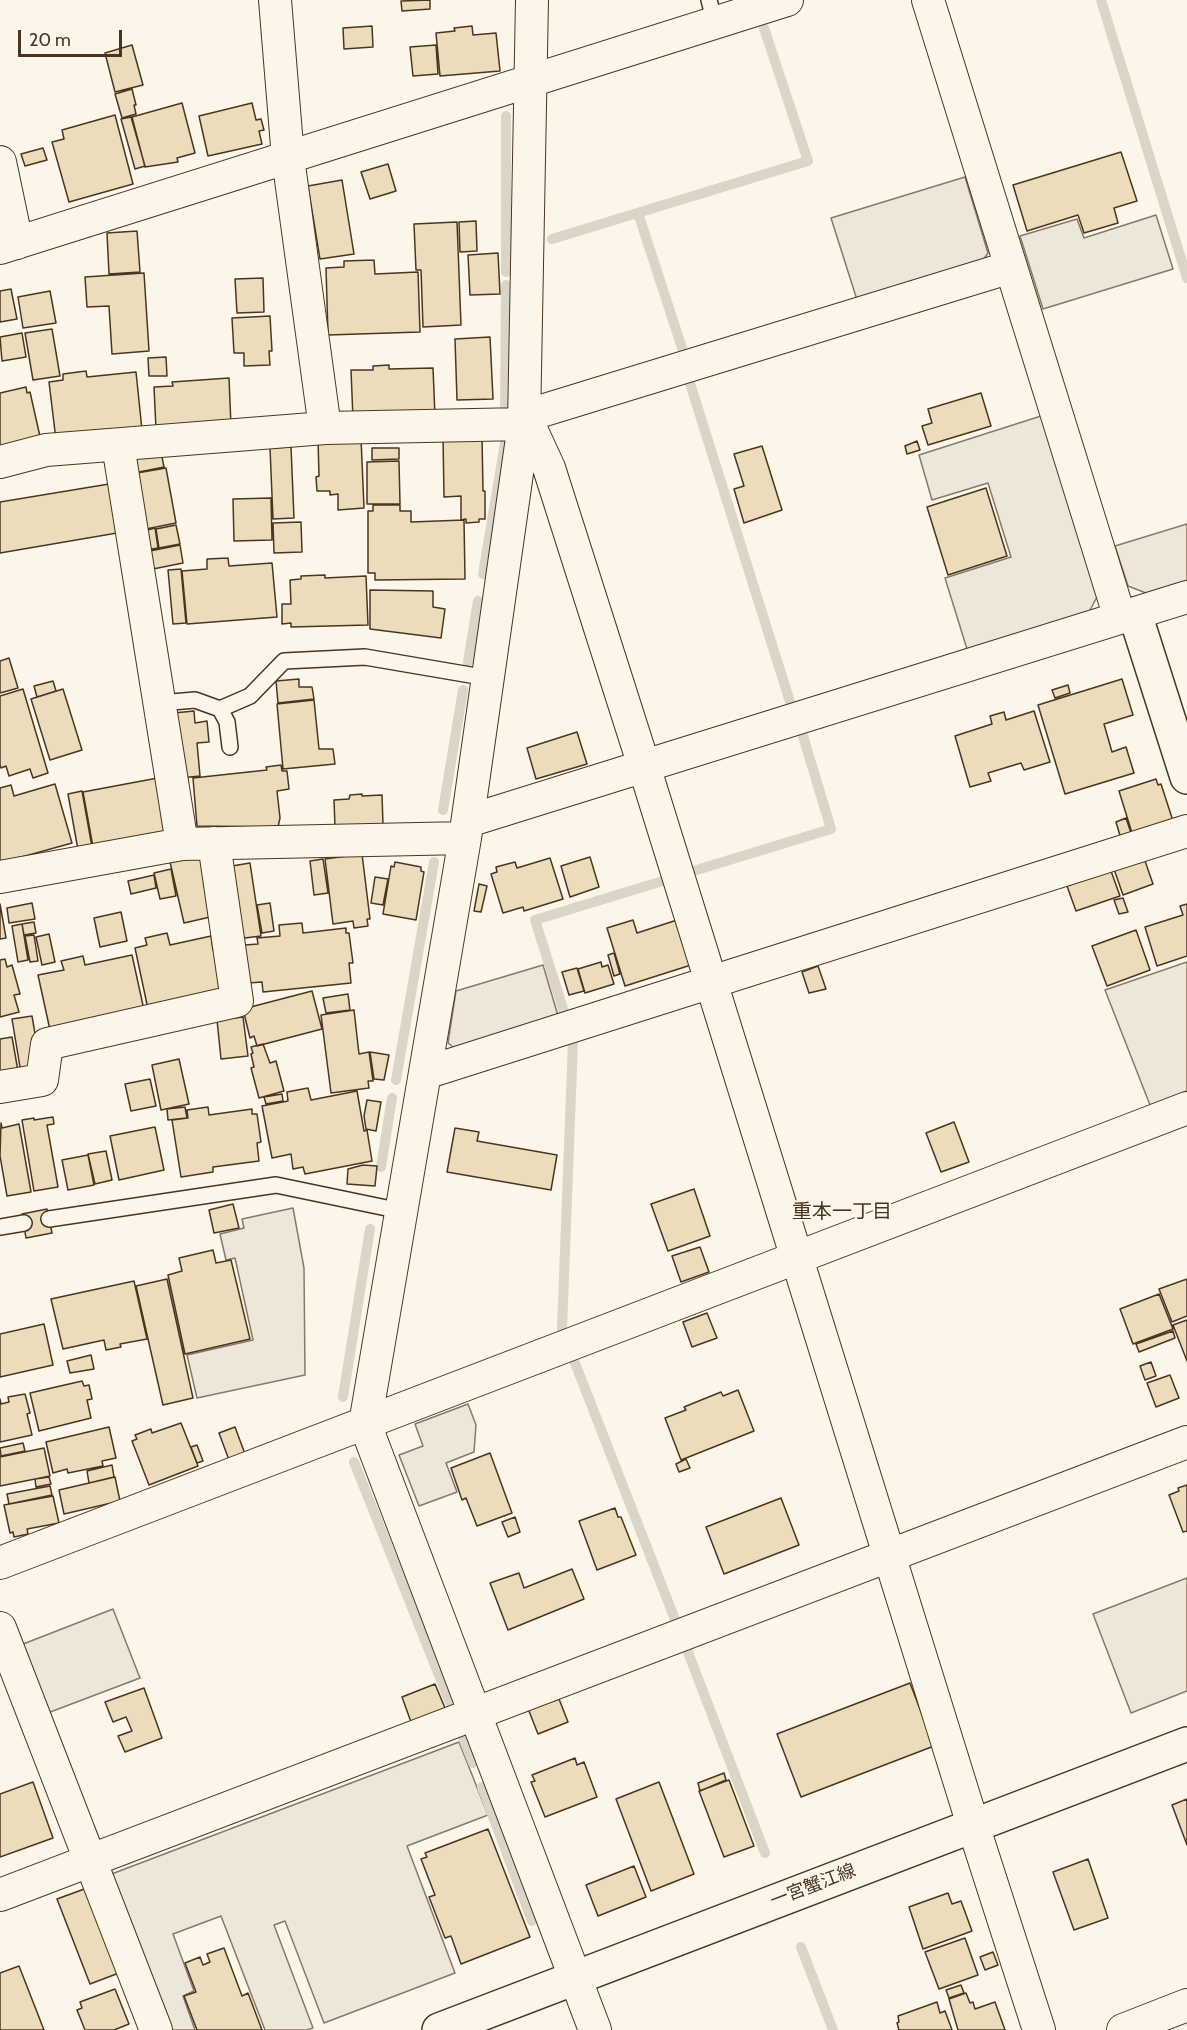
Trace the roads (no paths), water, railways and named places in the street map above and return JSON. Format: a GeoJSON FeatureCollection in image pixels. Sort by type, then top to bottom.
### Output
{"type":"FeatureCollection","features":[{"type":"Feature","properties":{"kind":"main road"},"geometry":{"type":"LineString","coordinates":[[1127,616],[1187,777]]}},
{"type":"Feature","properties":{"kind":"main road","name":"一宮蟹江線"},"geometry":{"type":"LineString","coordinates":[[439,2030],[1187,1744]]}},
{"type":"Feature","properties":{"kind":"street"},"geometry":{"type":"LineString","coordinates":[[274,0],[288,158],[325,428]]}},
{"type":"Feature","properties":{"kind":"street"},"geometry":{"type":"LineString","coordinates":[[532,0],[525,420],[466,830],[365,1424],[595,2030]]}},
{"type":"Feature","properties":{"kind":"street"},"geometry":{"type":"LineString","coordinates":[[0,162],[9,245],[531,80],[712,11],[787,0]]}},
{"type":"Feature","properties":{"kind":"street"},"geometry":{"type":"LineString","coordinates":[[928,0],[1011,267],[1127,616]]}},
{"type":"Feature","properties":{"kind":"street"},"geometry":{"type":"LineString","coordinates":[[0,462],[46,450],[325,428],[525,420],[1011,267]]}},
{"type":"Feature","properties":{"kind":"street"},"geometry":{"type":"LineString","coordinates":[[525,420],[549,468],[644,766],[972,1825],[1039,2030]]}},
{"type":"Feature","properties":{"kind":"street"},"geometry":{"type":"LineString","coordinates":[[118,445],[182,844]]}},
{"type":"Feature","properties":{"kind":"street"},"geometry":{"type":"LineString","coordinates":[[0,877],[182,844],[466,830],[644,766],[1187,597]]}},
{"type":"Feature","properties":{"kind":"street"},"geometry":{"type":"LineString","coordinates":[[425,1073],[1187,831]]}},
{"type":"Feature","properties":{"kind":"street"},"geometry":{"type":"LineString","coordinates":[[0,1087],[42,1080],[47,1044],[237,1001],[214,843]]}},
{"type":"Feature","properties":{"kind":"street"},"geometry":{"type":"LineString","coordinates":[[0,1563],[1187,1108]]}},
{"type":"Feature","properties":{"kind":"street"},"geometry":{"type":"LineString","coordinates":[[0,1895],[1187,1442]]}},
{"type":"Feature","properties":{"kind":"street"},"geometry":{"type":"LineString","coordinates":[[0,1628],[156,2030]]}},
{"type":"Feature","properties":{"kind":"street"},"geometry":{"type":"LineString","coordinates":[[1123,2030],[1187,2005]]}},
{"type":"Feature","properties":{"kind":"lane"},"geometry":{"type":"LineString","coordinates":[[220,709],[250,696],[284,662],[365,657],[488,678]]}},
{"type":"Feature","properties":{"kind":"lane"},"geometry":{"type":"LineString","coordinates":[[160,703],[195,700],[220,709],[227,722],[230,747]]}},
{"type":"Feature","properties":{"kind":"lane"},"geometry":{"type":"LineString","coordinates":[[49,1219],[276,1185],[401,1211]]}},
{"type":"Feature","properties":{"kind":"lane"},"geometry":{"type":"LineString","coordinates":[[0,1227],[24,1223]]}},
{"type":"Feature","properties":{"kind":"waterway"},"geometry":{"type":"LineString","coordinates":[[1101,0],[1187,278]]}},
{"type":"Feature","properties":{"kind":"waterway"},"geometry":{"type":"LineString","coordinates":[[552,239],[808,161],[764,28]]}},
{"type":"Feature","properties":{"kind":"waterway"},"geometry":{"type":"LineString","coordinates":[[506,116],[506,272]]}},
{"type":"Feature","properties":{"kind":"waterway"},"geometry":{"type":"LineString","coordinates":[[638,213],[684,354]]}},
{"type":"Feature","properties":{"kind":"waterway"},"geometry":{"type":"LineString","coordinates":[[505,412],[506,285]]}},
{"type":"Feature","properties":{"kind":"waterway"},"geometry":{"type":"LineString","coordinates":[[689,380],[790,702]]}},
{"type":"Feature","properties":{"kind":"waterway"},"geometry":{"type":"LineString","coordinates":[[483,574],[506,437]]}},
{"type":"Feature","properties":{"kind":"waterway"},"geometry":{"type":"LineString","coordinates":[[468,662],[478,601]]}},
{"type":"Feature","properties":{"kind":"waterway"},"geometry":{"type":"LineString","coordinates":[[443,810],[463,690]]}},
{"type":"Feature","properties":{"kind":"waterway"},"geometry":{"type":"LineString","coordinates":[[690,872],[831,829],[803,736]]}},
{"type":"Feature","properties":{"kind":"waterway"},"geometry":{"type":"LineString","coordinates":[[396,1080],[434,862]]}},
{"type":"Feature","properties":{"kind":"waterway"},"geometry":{"type":"LineString","coordinates":[[565,1015],[535,920],[666,880]]}},
{"type":"Feature","properties":{"kind":"waterway"},"geometry":{"type":"LineString","coordinates":[[562,1329],[573,1041]]}},
{"type":"Feature","properties":{"kind":"waterway"},"geometry":{"type":"LineString","coordinates":[[381,1167],[392,1098]]}},
{"type":"Feature","properties":{"kind":"waterway"},"geometry":{"type":"LineString","coordinates":[[343,1397],[370,1229]]}},
{"type":"Feature","properties":{"kind":"waterway"},"geometry":{"type":"LineString","coordinates":[[575,1363],[676,1622]]}},
{"type":"Feature","properties":{"kind":"waterway"},"geometry":{"type":"LineString","coordinates":[[354,1462],[452,1708]]}},
{"type":"Feature","properties":{"kind":"waterway"},"geometry":{"type":"LineString","coordinates":[[686,1647],[765,1853]]}},
{"type":"Feature","properties":{"kind":"waterway"},"geometry":{"type":"LineString","coordinates":[[462,1735],[473,1763]]}},
{"type":"Feature","properties":{"kind":"waterway"},"geometry":{"type":"LineString","coordinates":[[482,1787],[532,1921]]}},
{"type":"Feature","properties":{"kind":"waterway"},"geometry":{"type":"LineString","coordinates":[[801,1947],[833,2030]]}},
{"type":"Feature","properties":{"kind":"district","name":"重本一丁目"},"geometry":{"type":"Point","coordinates":[842,1212]}}]}
